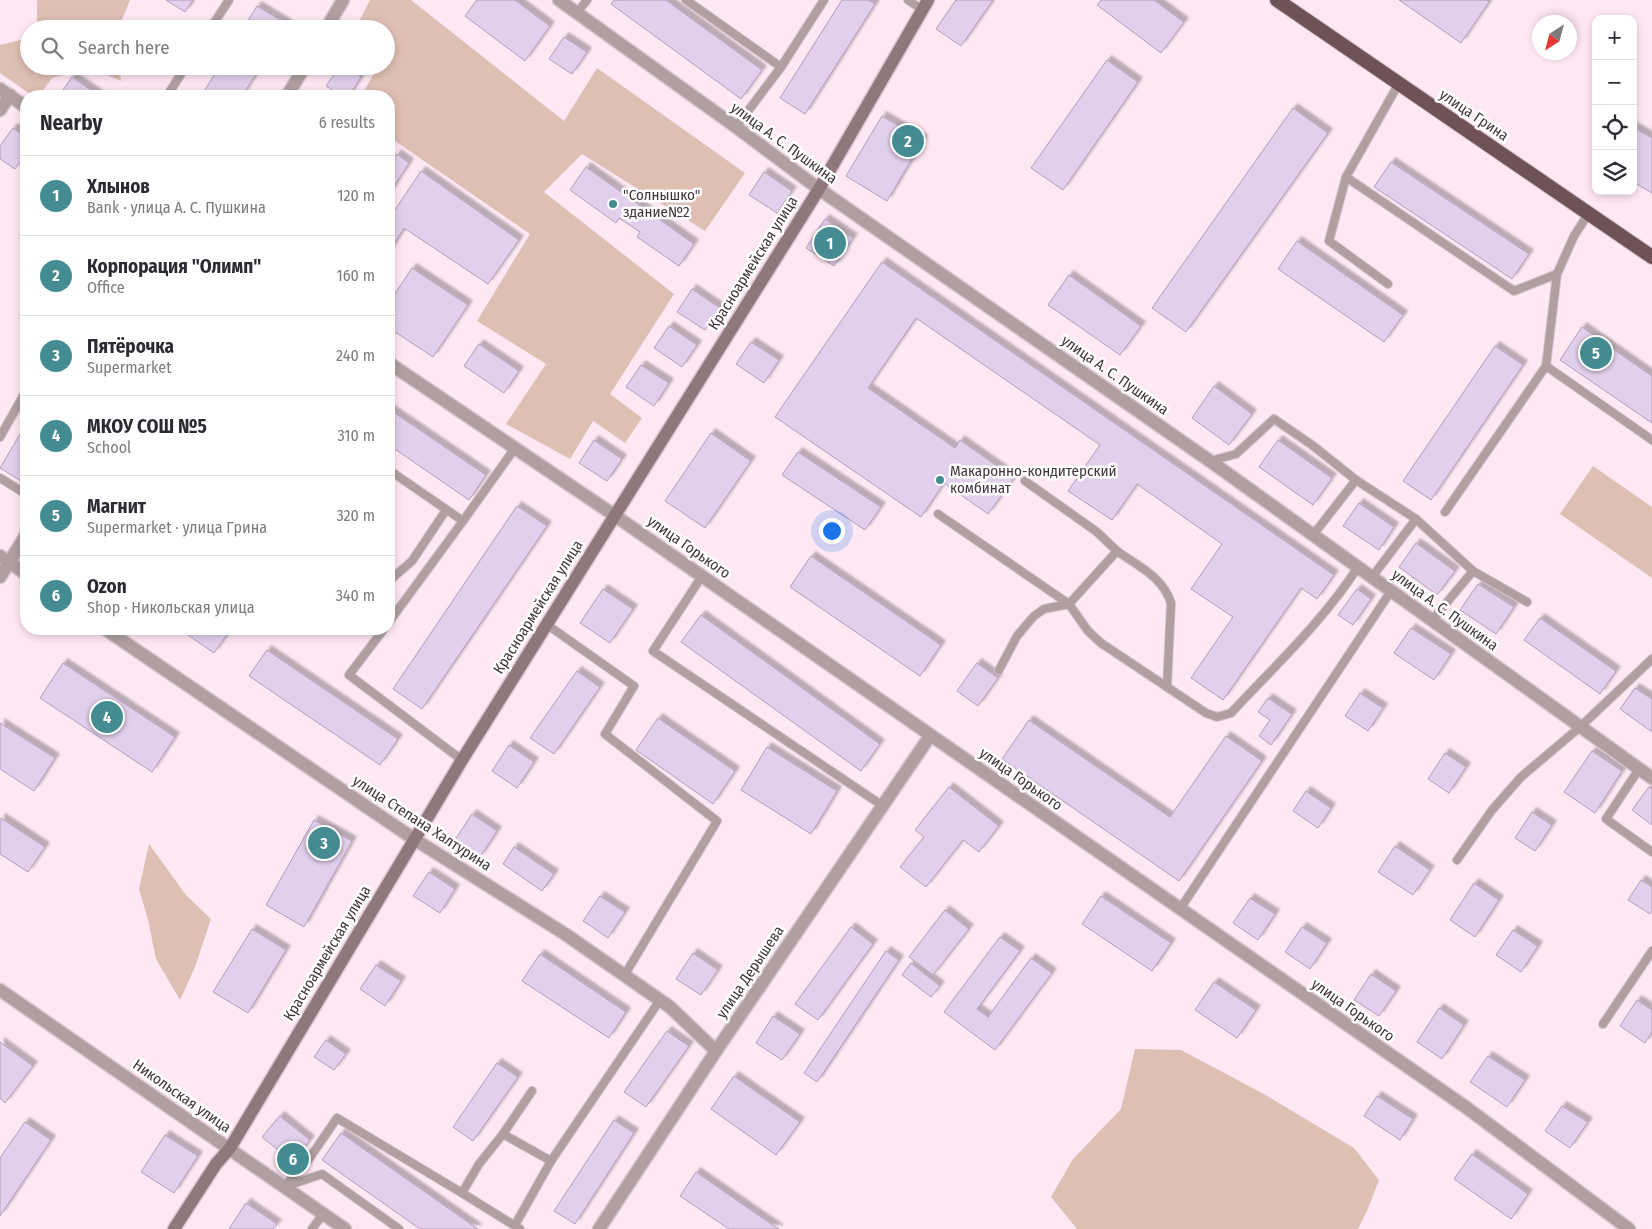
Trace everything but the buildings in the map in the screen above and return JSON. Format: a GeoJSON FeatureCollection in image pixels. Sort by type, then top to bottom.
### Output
{"type":"FeatureCollection","features":[{"type":"Feature","properties":{"kind":"highway","name":"улица Грина"},"geometry":{"type":"LineString","coordinates":[[1277,0],[1652,257]]}},
{"type":"Feature","properties":{"kind":"main road","name":"Красноармейская улица"},"geometry":{"type":"LineString","coordinates":[[174,1229],[216,1164],[230,1148],[462,760],[819,189],[926,5]]}},
{"type":"Feature","properties":{"kind":"street"},"geometry":{"type":"LineString","coordinates":[[331,20],[343,0]]}},
{"type":"Feature","properties":{"kind":"street","name":"улица А. С. Пушкина"},"geometry":{"type":"LineString","coordinates":[[559,0],[819,189],[1210,461],[1652,778]]}},
{"type":"Feature","properties":{"kind":"street"},"geometry":{"type":"LineString","coordinates":[[291,90],[300,75]]}},
{"type":"Feature","properties":{"kind":"street"},"geometry":{"type":"LineString","coordinates":[[0,110],[5,92],[20,103]]}},
{"type":"Feature","properties":{"kind":"street","name":"улица Горького"},"geometry":{"type":"LineString","coordinates":[[395,367],[614,515],[1467,1108],[1629,1229]]}},
{"type":"Feature","properties":{"kind":"street"},"geometry":{"type":"LineString","coordinates":[[0,577],[4,559],[20,542]]}},
{"type":"Feature","properties":{"kind":"street"},"geometry":{"type":"LineString","coordinates":[[4,559],[20,570]]}},
{"type":"Feature","properties":{"kind":"street","name":"улица Степана Халтурина"},"geometry":{"type":"LineString","coordinates":[[114,635],[414,839],[565,934],[670,1007],[716,1051]]}},
{"type":"Feature","properties":{"kind":"street","name":"улица Дерышева"},"geometry":{"type":"LineString","coordinates":[[599,1229],[716,1051],[930,736]]}},
{"type":"Feature","properties":{"kind":"street","name":"Никольская улица"},"geometry":{"type":"LineString","coordinates":[[0,990],[345,1229]]}},
{"type":"Feature","properties":{"kind":"lane"},"geometry":{"type":"LineString","coordinates":[[216,20],[229,0]]}},
{"type":"Feature","properties":{"kind":"lane"},"geometry":{"type":"LineString","coordinates":[[577,13],[586,0]]}},
{"type":"Feature","properties":{"kind":"lane"},"geometry":{"type":"LineString","coordinates":[[686,0],[781,66]]}},
{"type":"Feature","properties":{"kind":"lane"},"geometry":{"type":"LineString","coordinates":[[736,127],[781,66],[824,0]]}},
{"type":"Feature","properties":{"kind":"lane"},"geometry":{"type":"LineString","coordinates":[[908,0],[926,5]]}},
{"type":"Feature","properties":{"kind":"lane"},"geometry":{"type":"LineString","coordinates":[[171,90],[180,75]]}},
{"type":"Feature","properties":{"kind":"lane"},"geometry":{"type":"LineString","coordinates":[[1388,284],[1329,241],[1346,177],[1399,83]]}},
{"type":"Feature","properties":{"kind":"lane"},"geometry":{"type":"LineString","coordinates":[[1346,177],[1514,291],[1557,274]]}},
{"type":"Feature","properties":{"kind":"lane"},"geometry":{"type":"LineString","coordinates":[[1446,512],[1546,366],[1557,274],[1574,236],[1589,213]]}},
{"type":"Feature","properties":{"kind":"lane"},"geometry":{"type":"LineString","coordinates":[[1546,366],[1652,440]]}},
{"type":"Feature","properties":{"kind":"lane"},"geometry":{"type":"LineString","coordinates":[[0,437],[20,402]]}},
{"type":"Feature","properties":{"kind":"lane"},"geometry":{"type":"LineString","coordinates":[[1210,461],[1236,454],[1274,419],[1312,445],[1356,480],[1416,519],[1473,571],[1528,602]]}},
{"type":"Feature","properties":{"kind":"lane"},"geometry":{"type":"LineString","coordinates":[[395,614],[515,448]]}},
{"type":"Feature","properties":{"kind":"lane"},"geometry":{"type":"LineString","coordinates":[[395,474],[464,521]]}},
{"type":"Feature","properties":{"kind":"lane"},"geometry":{"type":"LineString","coordinates":[[0,478],[20,490]]}},
{"type":"Feature","properties":{"kind":"lane"},"geometry":{"type":"LineString","coordinates":[[1313,535],[1356,480]]}},
{"type":"Feature","properties":{"kind":"lane"},"geometry":{"type":"LineString","coordinates":[[1025,482],[1097,532],[1117,551],[1158,580],[1167,592],[1171,603],[1167,687]]}},
{"type":"Feature","properties":{"kind":"lane"},"geometry":{"type":"LineString","coordinates":[[395,576],[412,561],[446,510]]}},
{"type":"Feature","properties":{"kind":"lane"},"geometry":{"type":"LineString","coordinates":[[938,514],[1069,604],[1088,631],[1101,643],[1206,713],[1217,717],[1231,713],[1321,617],[1358,567]]}},
{"type":"Feature","properties":{"kind":"lane"},"geometry":{"type":"LineString","coordinates":[[1372,577],[1416,519]]}},
{"type":"Feature","properties":{"kind":"lane"},"geometry":{"type":"LineString","coordinates":[[998,670],[1017,636],[1034,616],[1044,609],[1069,604],[1117,551]]}},
{"type":"Feature","properties":{"kind":"lane"},"geometry":{"type":"LineString","coordinates":[[1432,620],[1473,571]]}},
{"type":"Feature","properties":{"kind":"lane"},"geometry":{"type":"LineString","coordinates":[[702,576],[653,650],[882,806]]}},
{"type":"Feature","properties":{"kind":"lane"},"geometry":{"type":"LineString","coordinates":[[1180,909],[1391,591]]}},
{"type":"Feature","properties":{"kind":"lane"},"geometry":{"type":"LineString","coordinates":[[546,624],[634,686],[605,734],[716,821],[624,976]]}},
{"type":"Feature","properties":{"kind":"lane"},"geometry":{"type":"LineString","coordinates":[[379,635],[349,675],[462,760]]}},
{"type":"Feature","properties":{"kind":"lane"},"geometry":{"type":"LineString","coordinates":[[1457,860],[1492,810],[1521,777],[1580,727],[1652,659]]}},
{"type":"Feature","properties":{"kind":"lane"},"geometry":{"type":"LineString","coordinates":[[1639,769],[1606,819],[1652,852]]}},
{"type":"Feature","properties":{"kind":"lane"},"geometry":{"type":"LineString","coordinates":[[1603,1024],[1652,951]]}},
{"type":"Feature","properties":{"kind":"lane"},"geometry":{"type":"LineString","coordinates":[[284,1187],[309,1160],[337,1118],[518,1227],[551,1161],[660,1000]]}},
{"type":"Feature","properties":{"kind":"lane"},"geometry":{"type":"LineString","coordinates":[[462,1193],[479,1164],[503,1134],[532,1091]]}},
{"type":"Feature","properties":{"kind":"lane"},"geometry":{"type":"LineString","coordinates":[[503,1134],[551,1161]]}},
{"type":"Feature","properties":{"kind":"lane"},"geometry":{"type":"LineString","coordinates":[[284,1187],[322,1174],[399,1229]]}},
{"type":"Feature","properties":{"kind":"lane"},"geometry":{"type":"LineString","coordinates":[[312,1229],[323,1214]]}},
{"type":"Feature","properties":{"kind":"shaded area"},"geometry":{"type":"Polygon","coordinates":[[[37,0],[130,0],[122,20],[37,20],[37,0]]]}},
{"type":"Feature","properties":{"kind":"shaded area"},"geometry":{"type":"Polygon","coordinates":[[[370,0],[411,0],[564,121],[597,68],[745,173],[705,231],[582,154],[544,192],[674,294],[610,394],[642,418],[625,443],[593,421],[570,459],[506,424],[546,364],[477,321],[530,234],[395,141],[395,90],[364,90],[373,75],[395,75],[395,20],[360,20],[370,0]]]}},
{"type":"Feature","properties":{"kind":"shaded area"},"geometry":{"type":"Polygon","coordinates":[[[20,40],[20,75],[62,75],[52,78],[43,90],[24,90],[0,73],[0,45],[20,40]]]}},
{"type":"Feature","properties":{"kind":"shaded area"},"geometry":{"type":"Polygon","coordinates":[[[107,75],[120,75],[121,81],[107,75]]]}},
{"type":"Feature","properties":{"kind":"shaded area"},"geometry":{"type":"Polygon","coordinates":[[[1593,466],[1652,507],[1652,578],[1560,514],[1593,466]]]}},
{"type":"Feature","properties":{"kind":"shaded area"},"geometry":{"type":"Polygon","coordinates":[[[149,844],[186,895],[211,919],[195,967],[180,1000],[156,959],[139,889],[149,844]]]}},
{"type":"Feature","properties":{"kind":"shaded area"},"geometry":{"type":"Polygon","coordinates":[[[1135,1049],[1181,1050],[1262,1093],[1354,1148],[1379,1180],[1358,1229],[1077,1229],[1051,1197],[1073,1159],[1121,1109],[1135,1049]]]}},
{"type":"Feature","properties":{"kind":"place","name":"Корпорация \"Олимп\""},"geometry":{"type":"Point","coordinates":[908,141]}},
{"type":"Feature","properties":{"kind":"place","name":"\"Солнышко\" здание№2"},"geometry":{"type":"Point","coordinates":[613,204]}},
{"type":"Feature","properties":{"kind":"place","name":"Хлынов"},"geometry":{"type":"Point","coordinates":[830,243]}},
{"type":"Feature","properties":{"kind":"place","name":"Магнит"},"geometry":{"type":"Point","coordinates":[1596,353]}},
{"type":"Feature","properties":{"kind":"place","name":"Макаронно-кондитерский комбинат"},"geometry":{"type":"Point","coordinates":[940,480]}},
{"type":"Feature","properties":{"kind":"place","name":"МКОУ СОШ №5"},"geometry":{"type":"Point","coordinates":[107,717]}},
{"type":"Feature","properties":{"kind":"place","name":"Пятёрочка"},"geometry":{"type":"Point","coordinates":[324,843]}},
{"type":"Feature","properties":{"kind":"place","name":"Ozon"},"geometry":{"type":"Point","coordinates":[293,1159]}}]}
